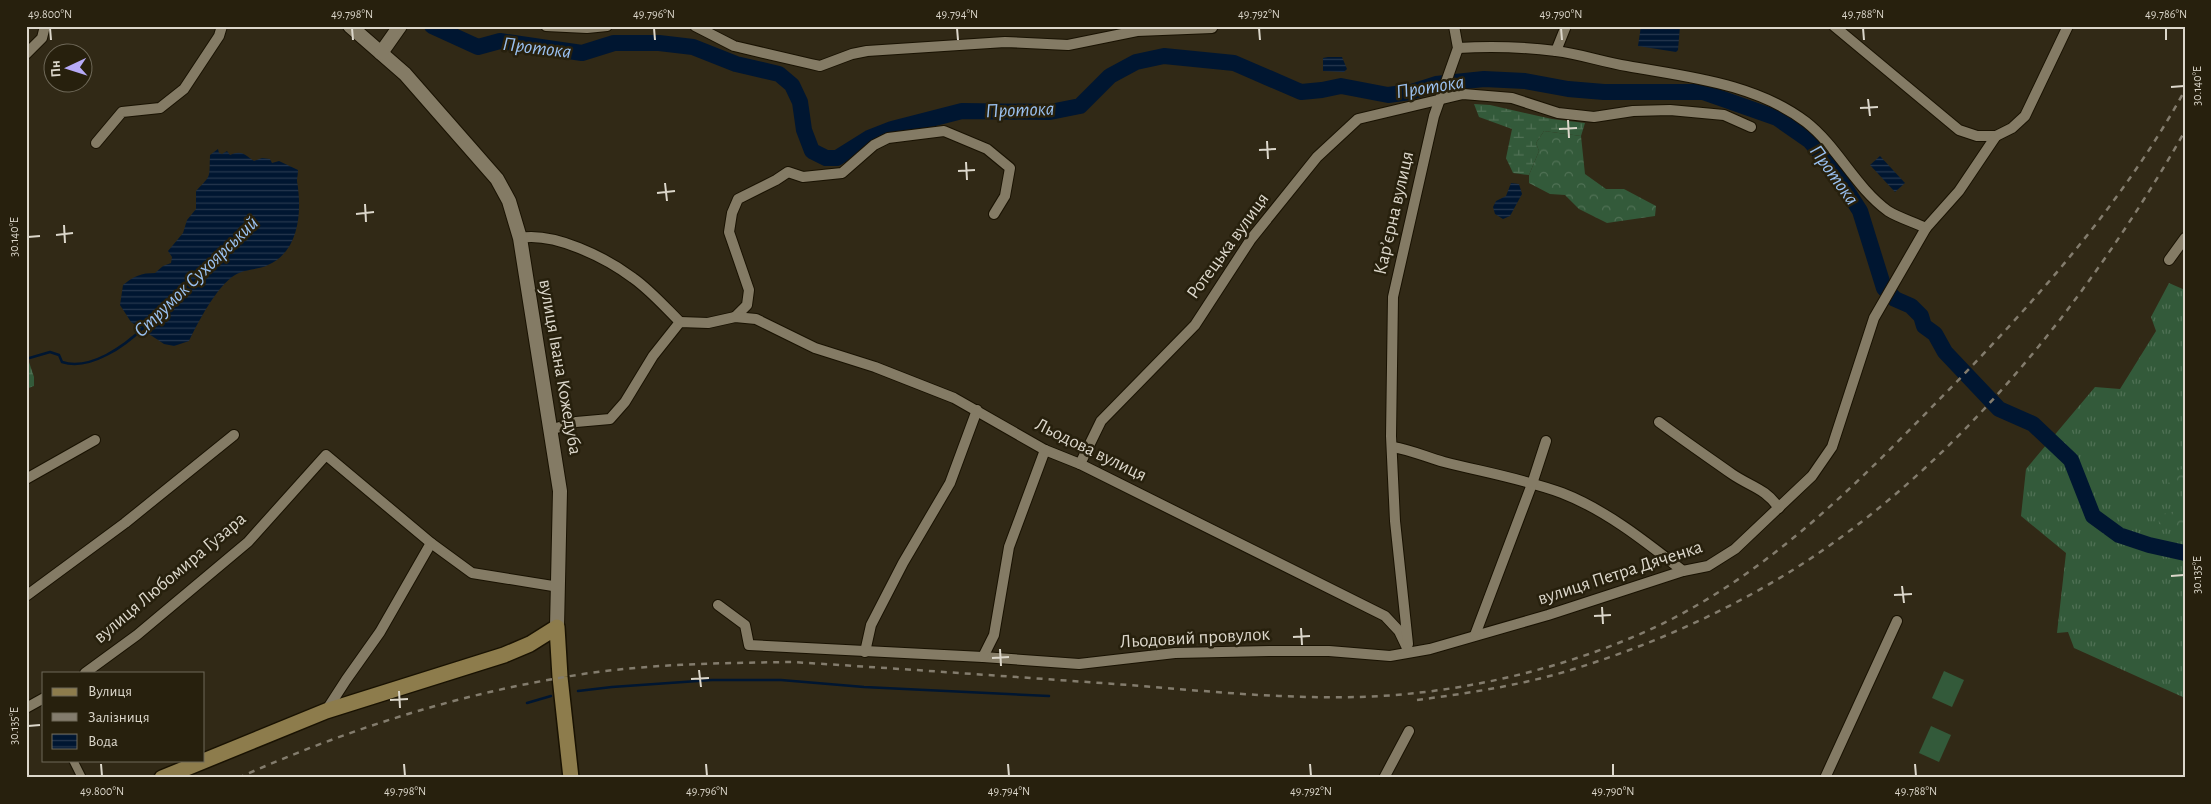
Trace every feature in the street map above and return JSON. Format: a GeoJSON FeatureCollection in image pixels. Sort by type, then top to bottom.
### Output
{"type":"FeatureCollection","features":[{"type":"Feature","properties":{"kind":"main road"},"geometry":{"type":"LineString","coordinates":[[205,760],[326,711],[504,655],[530,644],[557,627]]}},
{"type":"Feature","properties":{"kind":"main road","name":"вулиця Івана Кожедуба"},"geometry":{"type":"LineString","coordinates":[[557,627],[571,778]]}},
{"type":"Feature","properties":{"kind":"main road"},"geometry":{"type":"LineString","coordinates":[[162,778],[201,762]]}},
{"type":"Feature","properties":{"kind":"street"},"geometry":{"type":"LineString","coordinates":[[26,54],[42,38],[45,26]]}},
{"type":"Feature","properties":{"kind":"street"},"geometry":{"type":"LineString","coordinates":[[96,142],[122,112],[160,108],[184,89],[219,36],[222,26]]}},
{"type":"Feature","properties":{"kind":"street","name":"вулиця Івана Кожедуба"},"geometry":{"type":"LineString","coordinates":[[350,26],[405,74],[497,179],[509,200],[520,238],[560,491],[557,627]]}},
{"type":"Feature","properties":{"kind":"street"},"geometry":{"type":"LineString","coordinates":[[546,26],[587,28],[607,26]]}},
{"type":"Feature","properties":{"kind":"street"},"geometry":{"type":"LineString","coordinates":[[695,26],[734,46],[820,66],[852,54],[867,51],[1005,42],[1068,45],[1138,31],[1212,28],[1213,26]]}},
{"type":"Feature","properties":{"kind":"street"},"geometry":{"type":"LineString","coordinates":[[1454,26],[1458,48],[1480,46],[1556,51],[1721,83],[1784,108],[1806,122],[1824,140],[1864,189],[1889,212],[1926,228]]}},
{"type":"Feature","properties":{"kind":"street"},"geometry":{"type":"LineString","coordinates":[[1556,51],[1566,26]]}},
{"type":"Feature","properties":{"kind":"street"},"geometry":{"type":"LineString","coordinates":[[1834,26],[1959,130],[1977,136],[1996,136],[2012,128],[2026,116],[2068,26]]}},
{"type":"Feature","properties":{"kind":"street"},"geometry":{"type":"LineString","coordinates":[[381,53],[400,27]]}},
{"type":"Feature","properties":{"kind":"street","name":"Карʼєрна вулиця"},"geometry":{"type":"LineString","coordinates":[[1409,652],[1395,521],[1391,429],[1393,298],[1434,116],[1442,100],[1458,48]]}},
{"type":"Feature","properties":{"kind":"street"},"geometry":{"type":"LineString","coordinates":[[1442,100],[1463,94],[1512,98],[1558,112],[1594,117],[1633,111],[1670,110],[1724,115],[1751,127]]}},
{"type":"Feature","properties":{"kind":"street","name":"Ротецька вулиця"},"geometry":{"type":"LineString","coordinates":[[1080,464],[1100,421],[1195,325],[1251,239],[1317,157],[1358,119],[1442,100]]}},
{"type":"Feature","properties":{"kind":"street"},"geometry":{"type":"LineString","coordinates":[[735,317],[747,305],[749,290],[729,232],[732,212],[738,199],[788,172],[803,177],[842,173],[874,145],[888,138],[944,131],[987,149],[1010,168],[1005,196],[994,214]]}},
{"type":"Feature","properties":{"kind":"street","name":"вулиця Петра Дяченка"},"geometry":{"type":"LineString","coordinates":[[1409,652],[1430,649],[1548,615],[1683,570],[1708,566],[1735,549],[1812,476],[1832,447],[1874,318],[1884,299],[1926,228],[1960,192],[1996,136]]}},
{"type":"Feature","properties":{"kind":"street"},"geometry":{"type":"LineString","coordinates":[[520,238],[532,236],[593,253],[633,278],[680,322],[653,356],[625,402],[610,418],[576,422],[550,430]]}},
{"type":"Feature","properties":{"kind":"street"},"geometry":{"type":"LineString","coordinates":[[2168,260],[2185,238]]}},
{"type":"Feature","properties":{"kind":"street","name":"Льодова вулиця"},"geometry":{"type":"LineString","coordinates":[[680,322],[708,324],[735,317],[756,319],[815,348],[875,367],[954,398],[1045,450],[1080,464],[1385,616],[1400,631],[1409,652]]}},
{"type":"Feature","properties":{"kind":"street"},"geometry":{"type":"LineString","coordinates":[[865,652],[872,625],[904,563],[950,483],[977,410]]}},
{"type":"Feature","properties":{"kind":"street"},"geometry":{"type":"LineString","coordinates":[[1659,422],[1735,476],[1759,487],[1771,497],[1779,508]]}},
{"type":"Feature","properties":{"kind":"street"},"geometry":{"type":"LineString","coordinates":[[26,596],[125,523],[234,436]]}},
{"type":"Feature","properties":{"kind":"street"},"geometry":{"type":"LineString","coordinates":[[26,479],[95,440]]}},
{"type":"Feature","properties":{"kind":"street"},"geometry":{"type":"LineString","coordinates":[[1474,635],[1532,484],[1546,441]]}},
{"type":"Feature","properties":{"kind":"street"},"geometry":{"type":"LineString","coordinates":[[1393,447],[1408,449],[1442,462],[1532,484],[1564,494],[1599,512],[1648,544],[1683,570]]}},
{"type":"Feature","properties":{"kind":"street"},"geometry":{"type":"LineString","coordinates":[[984,657],[994,635],[1009,547],[1045,450]]}},
{"type":"Feature","properties":{"kind":"street","name":"вулиця Любомира Гузара"},"geometry":{"type":"LineString","coordinates":[[86,672],[137,635],[242,548],[326,455],[431,543],[472,573],[559,587]]}},
{"type":"Feature","properties":{"kind":"street"},"geometry":{"type":"LineString","coordinates":[[326,711],[380,632],[431,543]]}},
{"type":"Feature","properties":{"kind":"street","name":"Льодовий провулок"},"geometry":{"type":"LineString","coordinates":[[718,605],[745,625],[749,645],[984,657],[1079,664],[1175,653],[1286,651],[1390,656],[1409,652]]}},
{"type":"Feature","properties":{"kind":"street"},"geometry":{"type":"LineString","coordinates":[[1825,778],[1897,621]]}},
{"type":"Feature","properties":{"kind":"street"},"geometry":{"type":"LineString","coordinates":[[26,708],[42,701]]}},
{"type":"Feature","properties":{"kind":"street"},"geometry":{"type":"LineString","coordinates":[[1384,778],[1408,730]]}},
{"type":"Feature","properties":{"kind":"street"},"geometry":{"type":"LineString","coordinates":[[74,762],[82,778]]}},
{"type":"Feature","properties":{"kind":"green space"},"geometry":{"type":"Polygon","coordinates":[[[1474,104],[1490,105],[1552,119],[1585,123],[1581,136],[1544,131],[1536,143],[1539,151],[1529,175],[1513,173],[1506,158],[1512,129],[1479,117],[1474,104]]]}},
{"type":"Feature","properties":{"kind":"green space"},"geometry":{"type":"Polygon","coordinates":[[[1544,131],[1581,136],[1585,174],[1606,189],[1624,189],[1656,206],[1655,216],[1607,223],[1579,209],[1565,195],[1550,194],[1529,183],[1529,175],[1539,151],[1536,143],[1544,131]]]}},
{"type":"Feature","properties":{"kind":"green space"},"geometry":{"type":"Polygon","coordinates":[[[2169,283],[2185,290],[2185,698],[2074,648],[2068,632],[2057,633],[2066,553],[2021,516],[2026,469],[2095,387],[2120,389],[2156,331],[2151,317],[2169,283]]]}},
{"type":"Feature","properties":{"kind":"green space"},"geometry":{"type":"Polygon","coordinates":[[[26,353],[34,377],[34,386],[26,389],[26,353]]]}},
{"type":"Feature","properties":{"kind":"green space"},"geometry":{"type":"Polygon","coordinates":[[[2185,468],[2185,487],[2167,482],[2167,474],[2185,468]]]}},
{"type":"Feature","properties":{"kind":"green space"},"geometry":{"type":"Polygon","coordinates":[[[2185,509],[2185,530],[2159,524],[2158,515],[2185,509]]]}},
{"type":"Feature","properties":{"kind":"green space"},"geometry":{"type":"Polygon","coordinates":[[[1944,671],[1964,680],[1952,707],[1932,698],[1944,671]]]}},
{"type":"Feature","properties":{"kind":"green space"},"geometry":{"type":"Polygon","coordinates":[[[1931,726],[1951,735],[1939,762],[1919,753],[1931,726]]]}},
{"type":"Feature","properties":{"kind":"water"},"geometry":{"type":"Polygon","coordinates":[[[1641,26],[1680,26],[1678,50],[1676,52],[1638,46],[1641,26]]]}},
{"type":"Feature","properties":{"kind":"water"},"geometry":{"type":"Polygon","coordinates":[[[1342,57],[1347,69],[1344,72],[1323,71],[1323,58],[1342,57]]]}},
{"type":"Feature","properties":{"kind":"water"},"geometry":{"type":"Polygon","coordinates":[[[218,149],[219,153],[222,154],[227,151],[230,155],[240,153],[254,161],[262,158],[270,159],[272,163],[279,161],[298,170],[299,204],[293,240],[279,259],[264,267],[239,273],[228,280],[209,305],[189,341],[174,346],[164,344],[131,322],[120,305],[123,285],[138,276],[155,273],[163,266],[171,263],[172,257],[168,251],[183,233],[187,220],[196,209],[196,191],[209,176],[210,155],[218,149]]]}},
{"type":"Feature","properties":{"kind":"water"},"geometry":{"type":"Polygon","coordinates":[[[1880,156],[1905,183],[1895,192],[1870,165],[1880,156]]]}},
{"type":"Feature","properties":{"kind":"water"},"geometry":{"type":"Polygon","coordinates":[[[1511,183],[1519,184],[1522,194],[1510,216],[1503,219],[1495,214],[1493,207],[1496,201],[1506,196],[1511,183]]]}},
{"type":"Feature","properties":{"kind":"waterway","name":"Протока"},"geometry":{"type":"LineString","coordinates":[[432,26],[478,47],[500,41],[582,53],[614,43],[659,43],[693,47],[736,64],[779,74],[792,85],[800,102],[804,130],[812,151],[826,158],[837,158],[869,138],[892,129],[962,111],[1050,112],[1080,106],[1110,76],[1136,62],[1164,56],[1234,63],[1301,92],[1341,86],[1388,95],[1411,92],[1436,84],[1484,79],[1525,81],[1568,89],[1604,92],[1703,92],[1777,118],[1810,141],[1832,167],[1860,211],[1884,288],[1895,299],[1911,306],[1921,316],[1924,326],[1935,334],[1945,352],[1999,409],[2033,424],[2071,460],[2093,516],[2119,535],[2149,545],[2185,553]]}},
{"type":"Feature","properties":{"kind":"waterway","name":"Струмок Сухоярський"},"geometry":{"type":"LineString","coordinates":[[26,359],[50,352],[59,355],[62,362],[84,363],[95,360],[117,349],[144,327]]}},
{"type":"Feature","properties":{"kind":"waterway"},"geometry":{"type":"LineString","coordinates":[[578,691],[712,680],[781,680],[864,687],[1049,696]]}},
{"type":"Feature","properties":{"kind":"waterway"},"geometry":{"type":"LineString","coordinates":[[527,703],[551,696]]}},
{"type":"Feature","properties":{"kind":"railway"},"geometry":{"type":"LineString","coordinates":[[238,778],[356,731],[476,695],[588,673],[646,667],[792,662],[1244,694],[1301,697],[1359,697],[1398,695],[1478,684],[1517,675],[1595,652],[1668,621],[1705,600],[1775,553],[1839,499],[1965,373],[2035,298],[2068,259],[2131,177],[2185,90]]}},
{"type":"Feature","properties":{"kind":"railway"},"geometry":{"type":"LineString","coordinates":[[1417,700],[1535,680],[1629,650],[1684,628],[1763,588],[1849,531],[1907,484],[1962,432],[2013,377],[2061,318],[2106,257],[2147,195],[2185,131]]}}]}
